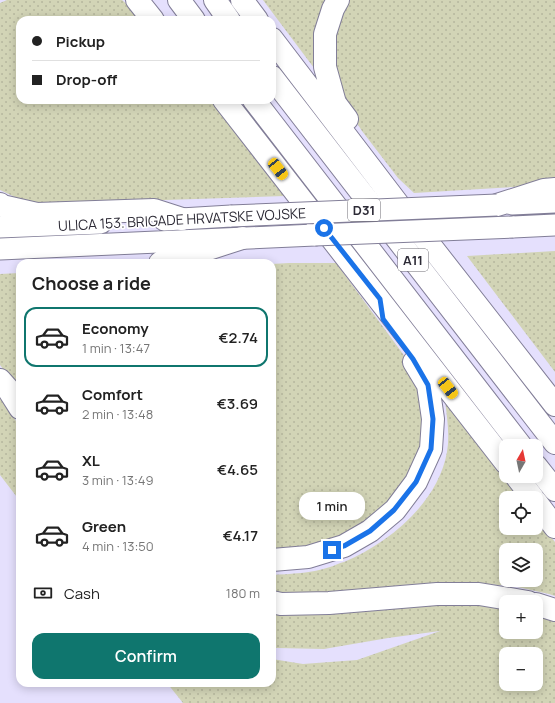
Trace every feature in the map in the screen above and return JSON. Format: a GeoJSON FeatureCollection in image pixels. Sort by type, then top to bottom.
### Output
{"type":"FeatureCollection","features":[{"type":"Feature","properties":{"kind":"highway"},"geometry":{"type":"LineString","coordinates":[[137,0],[150,16]]}},
{"type":"Feature","properties":{"kind":"highway"},"geometry":{"type":"LineString","coordinates":[[150,0],[161,16]]}},
{"type":"Feature","properties":{"kind":"highway"},"geometry":{"type":"LineString","coordinates":[[178,0],[191,16]]}},
{"type":"Feature","properties":{"kind":"highway"},"geometry":{"type":"LineString","coordinates":[[215,0],[227,16]]}},
{"type":"Feature","properties":{"kind":"highway"},"geometry":{"type":"LineString","coordinates":[[242,0],[255,16]]}},
{"type":"Feature","properties":{"kind":"highway"},"geometry":{"type":"LineString","coordinates":[[338,0],[333,9],[326,34],[325,67],[335,103],[396,187],[401,208]]}},
{"type":"Feature","properties":{"kind":"highway"},"geometry":{"type":"LineString","coordinates":[[276,44],[401,208],[555,405]]}},
{"type":"Feature","properties":{"kind":"highway","name":"A11"},"geometry":{"type":"LineString","coordinates":[[276,82],[555,443]]}},
{"type":"Feature","properties":{"kind":"highway"},"geometry":{"type":"LineString","coordinates":[[225,104],[380,299],[499,455]]}},
{"type":"Feature","properties":{"kind":"highway","name":"A11"},"geometry":{"type":"LineString","coordinates":[[257,104],[516,439]]}},
{"type":"Feature","properties":{"kind":"highway"},"geometry":{"type":"LineString","coordinates":[[497,204],[544,190],[555,189]]}},
{"type":"Feature","properties":{"kind":"highway"},"geometry":{"type":"LineString","coordinates":[[0,204],[2,206],[37,214],[154,210],[182,219]]}},
{"type":"Feature","properties":{"kind":"highway"},"geometry":{"type":"LineString","coordinates":[[166,259],[205,250],[242,238]]}},
{"type":"Feature","properties":{"kind":"highway"},"geometry":{"type":"LineString","coordinates":[[276,560],[308,557],[344,546],[370,531],[394,510],[416,482],[431,449],[433,419],[428,385],[413,359],[383,319],[380,299]]}},
{"type":"Feature","properties":{"kind":"highway"},"geometry":{"type":"LineString","coordinates":[[490,320],[504,326],[555,391]]}},
{"type":"Feature","properties":{"kind":"highway"},"geometry":{"type":"LineString","coordinates":[[0,380],[16,402]]}},
{"type":"Feature","properties":{"kind":"highway"},"geometry":{"type":"LineString","coordinates":[[543,475],[555,490]]}},
{"type":"Feature","properties":{"kind":"highway"},"geometry":{"type":"LineString","coordinates":[[521,483],[528,491]]}},
{"type":"Feature","properties":{"kind":"highway"},"geometry":{"type":"LineString","coordinates":[[543,511],[555,527]]}},
{"type":"Feature","properties":{"kind":"highway"},"geometry":{"type":"LineString","coordinates":[[276,603],[329,603],[437,594],[479,594],[499,597]]}},
{"type":"Feature","properties":{"kind":"highway"},"geometry":{"type":"LineString","coordinates":[[543,606],[555,610]]}},
{"type":"Feature","properties":{"kind":"main road","name":"ULICA 153. BRIGADE HRVATSKE VOJSKE"},"geometry":{"type":"LineString","coordinates":[[0,227],[555,202]]}},
{"type":"Feature","properties":{"kind":"main road","name":"ULICA 153. BRIGADE HRVATSKE VOJSKE"},"geometry":{"type":"LineString","coordinates":[[0,249],[555,225]]}},
{"type":"Feature","properties":{"kind":"green space"},"geometry":{"type":"Polygon","coordinates":[[[7,0],[122,0],[140,16],[16,16],[16,104],[213,104],[285,196],[45,204],[19,199],[0,190],[0,3],[7,0]]]}},
{"type":"Feature","properties":{"kind":"green space"},"geometry":{"type":"Polygon","coordinates":[[[263,0],[329,0],[320,76],[276,16],[263,0]]]}},
{"type":"Feature","properties":{"kind":"green space"},"geometry":{"type":"Polygon","coordinates":[[[348,0],[555,0],[555,183],[545,185],[414,193],[398,178],[362,131],[340,97],[333,67],[335,32],[348,0]]]}},
{"type":"Feature","properties":{"kind":"green space"},"geometry":{"type":"Polygon","coordinates":[[[555,251],[555,372],[467,256],[555,251]]]}},
{"type":"Feature","properties":{"kind":"green space"},"geometry":{"type":"Polygon","coordinates":[[[336,263],[403,354],[416,378],[424,401],[424,454],[385,509],[360,526],[326,542],[291,550],[276,550],[276,264],[336,263]]]}},
{"type":"Feature","properties":{"kind":"green space"},"geometry":{"type":"Polygon","coordinates":[[[16,273],[16,386],[0,365],[0,274],[16,273]]]}},
{"type":"Feature","properties":{"kind":"green space"},"geometry":{"type":"Polygon","coordinates":[[[0,397],[16,421],[16,496],[0,475],[0,397]]]}},
{"type":"Feature","properties":{"kind":"green space"},"geometry":{"type":"Polygon","coordinates":[[[445,400],[499,471],[499,483],[509,483],[515,491],[499,491],[499,535],[543,535],[543,527],[555,542],[555,596],[518,587],[543,587],[543,543],[499,543],[499,585],[469,583],[402,585],[365,590],[292,594],[276,592],[276,575],[316,571],[344,562],[378,544],[409,519],[433,488],[442,471],[447,452],[448,439],[445,400]]]}},
{"type":"Feature","properties":{"kind":"green space"},"geometry":{"type":"Polygon","coordinates":[[[462,603],[499,606],[499,639],[543,639],[543,616],[555,620],[555,703],[183,703],[170,687],[276,687],[276,660],[303,664],[357,660],[440,631],[324,649],[276,648],[276,612],[462,603]]]}},
{"type":"Feature","properties":{"kind":"route"},"geometry":{"type":"LineString","coordinates":[[324,228],[380,299],[383,319],[413,359],[428,385],[433,419],[431,449],[416,482],[394,510],[370,531],[344,546],[332,550]]}}]}
